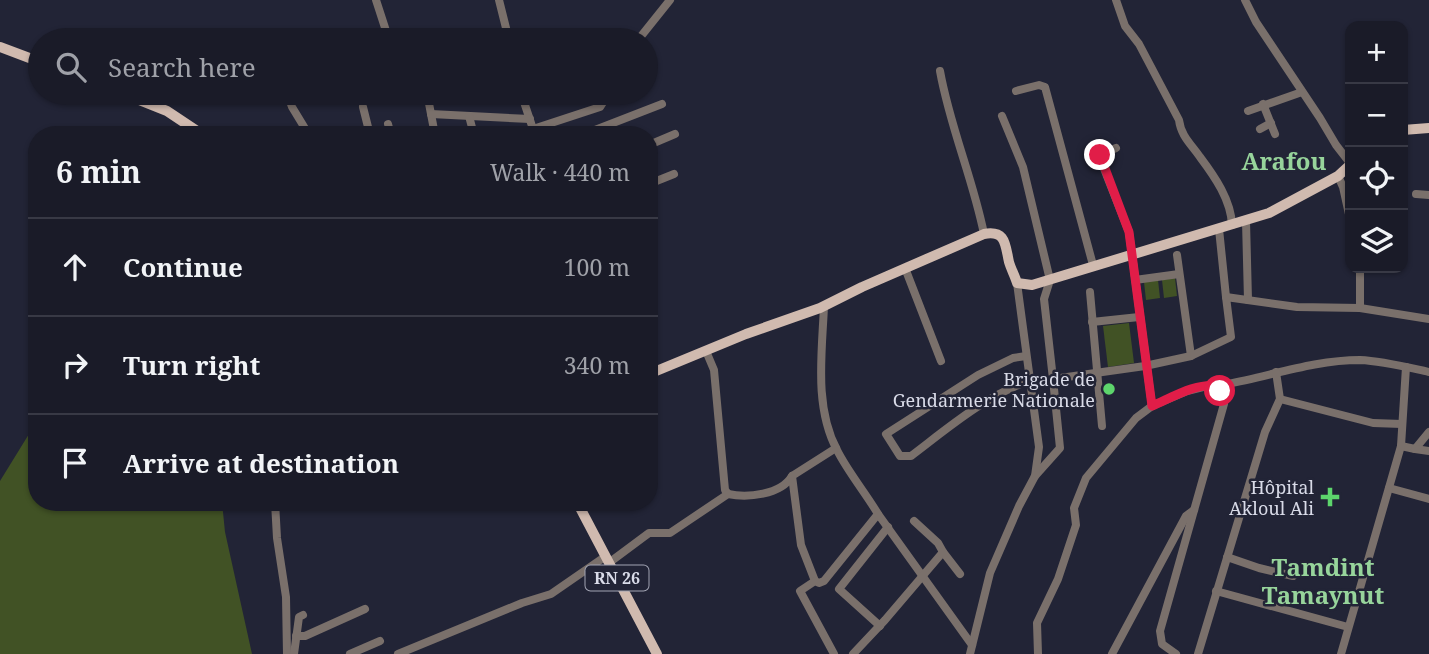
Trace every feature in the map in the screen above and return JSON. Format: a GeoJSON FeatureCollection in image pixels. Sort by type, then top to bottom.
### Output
{"type":"FeatureCollection","features":[{"type":"Feature","properties":{"kind":"main road"},"geometry":{"type":"LineString","coordinates":[[0,47],[28,58]]}},
{"type":"Feature","properties":{"kind":"main road"},"geometry":{"type":"LineString","coordinates":[[152,105],[190,126]]}},
{"type":"Feature","properties":{"kind":"main road"},"geometry":{"type":"LineString","coordinates":[[1408,130],[1429,128]]}},
{"type":"Feature","properties":{"kind":"main road"},"geometry":{"type":"LineString","coordinates":[[658,370],[824,306],[984,234],[1001,236],[1017,283],[1032,285],[1269,213],[1338,176],[1345,169]]}},
{"type":"Feature","properties":{"kind":"main road","name":"RN 26"},"geometry":{"type":"LineString","coordinates":[[582,511],[657,654]]}},
{"type":"Feature","properties":{"kind":"street"},"geometry":{"type":"LineString","coordinates":[[376,0],[384,28]]}},
{"type":"Feature","properties":{"kind":"street"},"geometry":{"type":"LineString","coordinates":[[499,0],[506,28]]}},
{"type":"Feature","properties":{"kind":"street"},"geometry":{"type":"LineString","coordinates":[[648,28],[670,0]]}},
{"type":"Feature","properties":{"kind":"street"},"geometry":{"type":"LineString","coordinates":[[1116,0],[1125,26],[1139,44],[1179,120],[1180,129],[1232,210],[1232,225]]}},
{"type":"Feature","properties":{"kind":"street"},"geometry":{"type":"LineString","coordinates":[[1245,0],[1256,22],[1345,157]]}},
{"type":"Feature","properties":{"kind":"street"},"geometry":{"type":"LineString","coordinates":[[940,71],[947,108],[974,191],[984,234]]}},
{"type":"Feature","properties":{"kind":"street"},"geometry":{"type":"LineString","coordinates":[[1016,91],[1039,85],[1045,87],[1093,265]]}},
{"type":"Feature","properties":{"kind":"street"},"geometry":{"type":"LineString","coordinates":[[1248,111],[1301,92]]}},
{"type":"Feature","properties":{"kind":"street"},"geometry":{"type":"LineString","coordinates":[[605,126],[662,104]]}},
{"type":"Feature","properties":{"kind":"street"},"geometry":{"type":"LineString","coordinates":[[1263,104],[1275,134]]}},
{"type":"Feature","properties":{"kind":"street"},"geometry":{"type":"LineString","coordinates":[[291,105],[304,126]]}},
{"type":"Feature","properties":{"kind":"street"},"geometry":{"type":"LineString","coordinates":[[429,105],[433,126]]}},
{"type":"Feature","properties":{"kind":"street"},"geometry":{"type":"LineString","coordinates":[[525,105],[532,126]]}},
{"type":"Feature","properties":{"kind":"street"},"geometry":{"type":"LineString","coordinates":[[550,126],[601,105]]}},
{"type":"Feature","properties":{"kind":"street"},"geometry":{"type":"LineString","coordinates":[[363,107],[368,126]]}},
{"type":"Feature","properties":{"kind":"street"},"geometry":{"type":"LineString","coordinates":[[431,114],[530,119]]}},
{"type":"Feature","properties":{"kind":"street"},"geometry":{"type":"LineString","coordinates":[[469,116],[472,126]]}},
{"type":"Feature","properties":{"kind":"street"},"geometry":{"type":"LineString","coordinates":[[971,650],[990,573],[1019,506],[1035,476],[1060,448],[1044,299],[1050,280],[1023,167],[1002,116]]}},
{"type":"Feature","properties":{"kind":"street"},"geometry":{"type":"LineString","coordinates":[[1260,129],[1271,123]]}},
{"type":"Feature","properties":{"kind":"street"},"geometry":{"type":"LineString","coordinates":[[658,141],[675,134]]}},
{"type":"Feature","properties":{"kind":"street"},"geometry":{"type":"LineString","coordinates":[[1116,148],[1100,155],[1129,232],[1152,406]]}},
{"type":"Feature","properties":{"kind":"street"},"geometry":{"type":"LineString","coordinates":[[658,180],[674,173]]}},
{"type":"Feature","properties":{"kind":"street"},"geometry":{"type":"LineString","coordinates":[[1338,176],[1348,210]]}},
{"type":"Feature","properties":{"kind":"street"},"geometry":{"type":"LineString","coordinates":[[1416,194],[1429,195]]}},
{"type":"Feature","properties":{"kind":"street"},"geometry":{"type":"LineString","coordinates":[[1246,221],[1248,300]]}},
{"type":"Feature","properties":{"kind":"street"},"geometry":{"type":"LineString","coordinates":[[1053,379],[1146,366],[1191,356],[1231,337],[1219,229]]}},
{"type":"Feature","properties":{"kind":"street"},"geometry":{"type":"LineString","coordinates":[[1177,255],[1191,356]]}},
{"type":"Feature","properties":{"kind":"street"},"geometry":{"type":"LineString","coordinates":[[905,268],[941,361]]}},
{"type":"Feature","properties":{"kind":"street"},"geometry":{"type":"LineString","coordinates":[[1360,273],[1360,308]]}},
{"type":"Feature","properties":{"kind":"street"},"geometry":{"type":"LineString","coordinates":[[1135,280],[1179,274]]}},
{"type":"Feature","properties":{"kind":"street"},"geometry":{"type":"LineString","coordinates":[[1017,283],[1039,447],[1035,476]]}},
{"type":"Feature","properties":{"kind":"street"},"geometry":{"type":"LineString","coordinates":[[1032,285],[1044,299]]}},
{"type":"Feature","properties":{"kind":"street"},"geometry":{"type":"LineString","coordinates":[[1090,292],[1102,426]]}},
{"type":"Feature","properties":{"kind":"street"},"geometry":{"type":"LineString","coordinates":[[1226,297],[1297,307],[1360,308],[1429,319]]}},
{"type":"Feature","properties":{"kind":"street"},"geometry":{"type":"LineString","coordinates":[[824,306],[821,386],[823,415],[836,448],[971,650]]}},
{"type":"Feature","properties":{"kind":"street"},"geometry":{"type":"LineString","coordinates":[[1092,321],[1139,317]]}},
{"type":"Feature","properties":{"kind":"street"},"geometry":{"type":"LineString","coordinates":[[706,351],[714,370],[724,489],[728,494]]}},
{"type":"Feature","properties":{"kind":"street"},"geometry":{"type":"LineString","coordinates":[[1026,356],[1013,358],[978,375],[886,434],[900,456],[911,456],[992,397],[1007,388],[1029,381]]}},
{"type":"Feature","properties":{"kind":"street"},"geometry":{"type":"LineString","coordinates":[[1038,654],[1037,623],[1058,579],[1076,525],[1074,508],[1086,478],[1136,418],[1152,406],[1187,391],[1212,385],[1223,387],[1276,372],[1325,363],[1360,360],[1429,372]]}},
{"type":"Feature","properties":{"kind":"street"},"geometry":{"type":"LineString","coordinates":[[1341,654],[1401,446],[1406,367]]}},
{"type":"Feature","properties":{"kind":"street"},"geometry":{"type":"LineString","coordinates":[[1198,654],[1265,432],[1280,399],[1276,372]]}},
{"type":"Feature","properties":{"kind":"street"},"geometry":{"type":"LineString","coordinates":[[1176,654],[1161,651],[1160,631],[1224,404],[1223,387]]}},
{"type":"Feature","properties":{"kind":"street"},"geometry":{"type":"LineString","coordinates":[[1280,399],[1373,423],[1402,424]]}},
{"type":"Feature","properties":{"kind":"street"},"geometry":{"type":"LineString","coordinates":[[1415,449],[1429,432]]}},
{"type":"Feature","properties":{"kind":"street"},"geometry":{"type":"LineString","coordinates":[[1401,446],[1429,451]]}},
{"type":"Feature","properties":{"kind":"street"},"geometry":{"type":"LineString","coordinates":[[398,654],[562,589],[649,533],[670,533],[728,494],[750,496],[788,482],[792,476],[836,448]]}},
{"type":"Feature","properties":{"kind":"street"},"geometry":{"type":"LineString","coordinates":[[792,476],[801,545],[815,581]]}},
{"type":"Feature","properties":{"kind":"street"},"geometry":{"type":"LineString","coordinates":[[1389,488],[1429,499]]}},
{"type":"Feature","properties":{"kind":"street"},"geometry":{"type":"LineString","coordinates":[[1112,654],[1186,516],[1194,510]]}},
{"type":"Feature","properties":{"kind":"street"},"geometry":{"type":"LineString","coordinates":[[276,511],[286,597],[287,654]]}},
{"type":"Feature","properties":{"kind":"street"},"geometry":{"type":"LineString","coordinates":[[834,654],[800,591],[815,581],[824,581],[878,514]]}},
{"type":"Feature","properties":{"kind":"street"},"geometry":{"type":"LineString","coordinates":[[914,521],[938,543],[960,574]]}},
{"type":"Feature","properties":{"kind":"street"},"geometry":{"type":"LineString","coordinates":[[880,626],[839,589],[888,527]]}},
{"type":"Feature","properties":{"kind":"street"},"geometry":{"type":"LineString","coordinates":[[853,654],[943,552]]}},
{"type":"Feature","properties":{"kind":"street"},"geometry":{"type":"LineString","coordinates":[[1227,557],[1293,576]]}},
{"type":"Feature","properties":{"kind":"street"},"geometry":{"type":"LineString","coordinates":[[1216,591],[1348,627]]}},
{"type":"Feature","properties":{"kind":"street"},"geometry":{"type":"LineString","coordinates":[[296,636],[305,636],[365,609]]}},
{"type":"Feature","properties":{"kind":"street"},"geometry":{"type":"LineString","coordinates":[[294,654],[299,617],[303,615]]}},
{"type":"Feature","properties":{"kind":"street"},"geometry":{"type":"LineString","coordinates":[[350,654],[380,641]]}},
{"type":"Feature","properties":{"kind":"green space"},"geometry":{"type":"Polygon","coordinates":[[[1175,278],[1177,296],[1164,298],[1162,280],[1175,278]]]}},
{"type":"Feature","properties":{"kind":"green space"},"geometry":{"type":"Polygon","coordinates":[[[1158,280],[1160,298],[1146,300],[1144,282],[1158,280]]]}},
{"type":"Feature","properties":{"kind":"green space"},"geometry":{"type":"Polygon","coordinates":[[[1129,323],[1134,363],[1108,367],[1103,326],[1129,323]]]}},
{"type":"Feature","properties":{"kind":"green space"},"geometry":{"type":"Polygon","coordinates":[[[28,436],[28,511],[223,511],[225,532],[252,654],[0,654],[0,481],[28,436]]]}},
{"type":"Feature","properties":{"kind":"place","name":"Brigade de Gendarmerie Nationale"},"geometry":{"type":"Point","coordinates":[1109,389]}},
{"type":"Feature","properties":{"kind":"place","name":"Hôpital Akloul Ali"},"geometry":{"type":"Point","coordinates":[1330,497]}},
{"type":"Feature","properties":{"kind":"district","name":"Arafou"},"geometry":{"type":"Point","coordinates":[1284,160]}},
{"type":"Feature","properties":{"kind":"district","name":"Tamdint Tamaynut"},"geometry":{"type":"Point","coordinates":[1323,580]}},
{"type":"Feature","properties":{"kind":"route"},"geometry":{"type":"LineString","coordinates":[[1100,155],[1129,232],[1152,406],[1187,391],[1212,385],[1218,386],[1220,391]]}}]}
